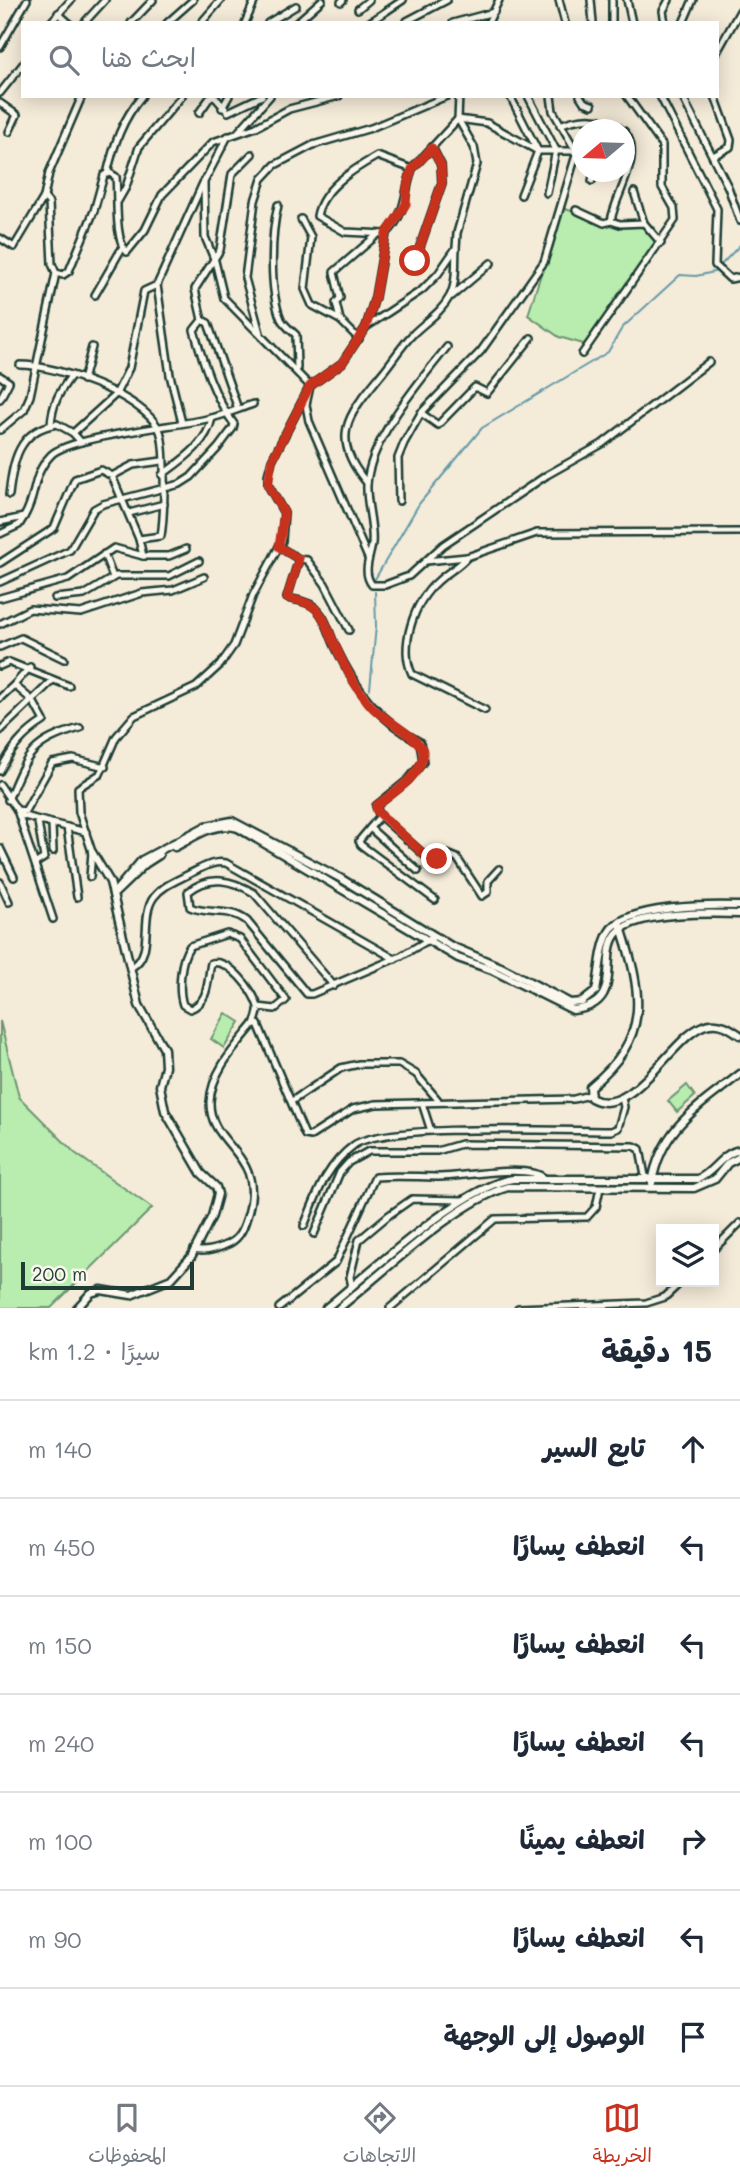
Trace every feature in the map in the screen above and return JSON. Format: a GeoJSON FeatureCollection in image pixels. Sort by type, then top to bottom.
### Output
{"type":"FeatureCollection","features":[{"type":"Feature","properties":{"kind":"street"},"geometry":{"type":"LineString","coordinates":[[0,47],[27,0]]}},
{"type":"Feature","properties":{"kind":"street"},"geometry":{"type":"LineString","coordinates":[[52,21],[71,0]]}},
{"type":"Feature","properties":{"kind":"street"},"geometry":{"type":"LineString","coordinates":[[86,21],[105,0]]}},
{"type":"Feature","properties":{"kind":"street"},"geometry":{"type":"LineString","coordinates":[[133,21],[153,0]]}},
{"type":"Feature","properties":{"kind":"street"},"geometry":{"type":"LineString","coordinates":[[169,21],[193,0]]}},
{"type":"Feature","properties":{"kind":"street"},"geometry":{"type":"LineString","coordinates":[[203,21],[221,0]]}},
{"type":"Feature","properties":{"kind":"street"},"geometry":{"type":"LineString","coordinates":[[245,21],[255,0]]}},
{"type":"Feature","properties":{"kind":"street"},"geometry":{"type":"LineString","coordinates":[[298,21],[322,0]]}},
{"type":"Feature","properties":{"kind":"street"},"geometry":{"type":"LineString","coordinates":[[358,9],[369,0]]}},
{"type":"Feature","properties":{"kind":"street"},"geometry":{"type":"LineString","coordinates":[[372,21],[403,0]]}},
{"type":"Feature","properties":{"kind":"street"},"geometry":{"type":"LineString","coordinates":[[407,21],[447,0]]}},
{"type":"Feature","properties":{"kind":"street"},"geometry":{"type":"LineString","coordinates":[[489,21],[499,0]]}},
{"type":"Feature","properties":{"kind":"street"},"geometry":{"type":"LineString","coordinates":[[559,0],[564,21]]}},
{"type":"Feature","properties":{"kind":"street"},"geometry":{"type":"LineString","coordinates":[[591,0],[593,21]]}},
{"type":"Feature","properties":{"kind":"street"},"geometry":{"type":"LineString","coordinates":[[612,0],[612,21]]}},
{"type":"Feature","properties":{"kind":"street"},"geometry":{"type":"LineString","coordinates":[[627,0],[632,21]]}},
{"type":"Feature","properties":{"kind":"street"},"geometry":{"type":"LineString","coordinates":[[665,21],[663,11],[669,0]]}},
{"type":"Feature","properties":{"kind":"street"},"geometry":{"type":"LineString","coordinates":[[684,21],[692,0]]}},
{"type":"Feature","properties":{"kind":"street"},"geometry":{"type":"LineString","coordinates":[[271,21],[296,6]]}},
{"type":"Feature","properties":{"kind":"street"},"geometry":{"type":"LineString","coordinates":[[719,48],[740,10]]}},
{"type":"Feature","properties":{"kind":"street"},"geometry":{"type":"LineString","coordinates":[[460,21],[494,12]]}},
{"type":"Feature","properties":{"kind":"street"},"geometry":{"type":"LineString","coordinates":[[58,13],[67,21]]}},
{"type":"Feature","properties":{"kind":"street"},"geometry":{"type":"LineString","coordinates":[[0,93],[21,67]]}},
{"type":"Feature","properties":{"kind":"street"},"geometry":{"type":"LineString","coordinates":[[0,239],[14,247],[44,197],[49,173],[81,98]]}},
{"type":"Feature","properties":{"kind":"street"},"geometry":{"type":"LineString","coordinates":[[56,273],[63,275],[69,271],[107,174],[116,138],[127,114],[140,98]]}},
{"type":"Feature","properties":{"kind":"street"},"geometry":{"type":"LineString","coordinates":[[118,201],[126,187],[139,147],[180,98]]}},
{"type":"Feature","properties":{"kind":"street"},"geometry":{"type":"LineString","coordinates":[[199,113],[211,98]]}},
{"type":"Feature","properties":{"kind":"street"},"geometry":{"type":"LineString","coordinates":[[214,98],[222,108],[231,112],[258,98]]}},
{"type":"Feature","properties":{"kind":"street"},"geometry":{"type":"LineString","coordinates":[[222,108],[228,98]]}},
{"type":"Feature","properties":{"kind":"street"},"geometry":{"type":"LineString","coordinates":[[236,134],[268,98]]}},
{"type":"Feature","properties":{"kind":"street"},"geometry":{"type":"LineString","coordinates":[[122,248],[127,252],[131,250],[145,230],[162,195],[178,175],[213,142],[289,109],[331,98]]}},
{"type":"Feature","properties":{"kind":"street"},"geometry":{"type":"LineString","coordinates":[[261,336],[245,278],[255,201],[262,179],[275,166],[313,145],[371,128],[442,98]]}},
{"type":"Feature","properties":{"kind":"street"},"geometry":{"type":"LineString","coordinates":[[367,483],[350,462],[346,451],[348,419],[412,335],[434,317],[454,286],[457,233],[478,164],[474,148],[458,119],[459,98]]}},
{"type":"Feature","properties":{"kind":"street"},"geometry":{"type":"LineString","coordinates":[[511,98],[538,151],[521,195]]}},
{"type":"Feature","properties":{"kind":"street"},"geometry":{"type":"LineString","coordinates":[[529,98],[556,150],[547,193]]}},
{"type":"Feature","properties":{"kind":"street"},"geometry":{"type":"LineString","coordinates":[[551,98],[553,111],[572,144]]}},
{"type":"Feature","properties":{"kind":"street"},"geometry":{"type":"LineString","coordinates":[[581,98],[592,105]]}},
{"type":"Feature","properties":{"kind":"street"},"geometry":{"type":"LineString","coordinates":[[582,354],[661,243],[676,214],[662,187],[664,152],[647,121],[629,98]]}},
{"type":"Feature","properties":{"kind":"street"},"geometry":{"type":"LineString","coordinates":[[661,98],[717,209],[715,265],[730,279],[740,277]]}},
{"type":"Feature","properties":{"kind":"street"},"geometry":{"type":"LineString","coordinates":[[683,98],[713,156],[740,221]]}},
{"type":"Feature","properties":{"kind":"street"},"geometry":{"type":"LineString","coordinates":[[713,156],[730,147],[731,139],[716,98]]}},
{"type":"Feature","properties":{"kind":"street"},"geometry":{"type":"LineString","coordinates":[[0,103],[17,115],[9,132]]}},
{"type":"Feature","properties":{"kind":"street"},"geometry":{"type":"LineString","coordinates":[[77,1308],[90,1293],[101,1290],[131,1295],[172,1279],[194,1250],[212,1216],[218,1194],[216,1187],[201,1173],[165,1111],[160,1086],[165,1067],[164,1049],[139,1005],[113,894],[106,872],[92,852],[76,794],[83,783],[100,774],[116,737],[134,716],[196,687],[220,666],[234,645],[253,594],[279,547],[284,513],[271,492],[268,475],[272,460],[310,386],[342,363],[366,327],[375,297],[386,234],[406,204],[412,169],[458,119]]}},
{"type":"Feature","properties":{"kind":"street"},"geometry":{"type":"LineString","coordinates":[[458,119],[487,123],[538,151],[572,151]]}},
{"type":"Feature","properties":{"kind":"street"},"geometry":{"type":"LineString","coordinates":[[561,125],[572,122]]}},
{"type":"Feature","properties":{"kind":"street"},"geometry":{"type":"LineString","coordinates":[[182,423],[170,375],[157,285],[228,136]]}},
{"type":"Feature","properties":{"kind":"street"},"geometry":{"type":"LineString","coordinates":[[415,261],[442,183],[441,165],[432,148]]}},
{"type":"Feature","properties":{"kind":"street"},"geometry":{"type":"LineString","coordinates":[[202,320],[195,289],[215,261],[232,174],[252,154]]}},
{"type":"Feature","properties":{"kind":"street"},"geometry":{"type":"LineString","coordinates":[[386,234],[345,232],[323,220],[317,212],[348,174],[377,156],[412,169]]}},
{"type":"Feature","properties":{"kind":"street"},"geometry":{"type":"LineString","coordinates":[[399,501],[398,458],[421,413],[481,351],[544,262],[572,170]]}},
{"type":"Feature","properties":{"kind":"street"},"geometry":{"type":"LineString","coordinates":[[95,295],[122,248],[116,177],[107,174]]}},
{"type":"Feature","properties":{"kind":"street"},"geometry":{"type":"LineString","coordinates":[[204,182],[205,237],[215,261],[224,298],[297,368],[310,386],[306,405],[309,421],[368,558]]}},
{"type":"Feature","properties":{"kind":"street"},"geometry":{"type":"LineString","coordinates":[[611,221],[624,182]]}},
{"type":"Feature","properties":{"kind":"street"},"geometry":{"type":"LineString","coordinates":[[634,192],[644,223],[661,243]]}},
{"type":"Feature","properties":{"kind":"street"},"geometry":{"type":"LineString","coordinates":[[0,430],[24,410],[35,382],[36,365],[56,273],[52,264],[49,203],[44,197]]}},
{"type":"Feature","properties":{"kind":"street"},"geometry":{"type":"LineString","coordinates":[[278,205],[274,221],[274,269],[282,321],[296,335],[297,368]]}},
{"type":"Feature","properties":{"kind":"street"},"geometry":{"type":"LineString","coordinates":[[576,210],[604,223],[644,223]]}},
{"type":"Feature","properties":{"kind":"street"},"geometry":{"type":"LineString","coordinates":[[302,219],[311,237],[305,289],[312,305],[340,320],[359,339]]}},
{"type":"Feature","properties":{"kind":"street"},"geometry":{"type":"LineString","coordinates":[[340,320],[336,303],[340,298],[334,272],[377,235]]}},
{"type":"Feature","properties":{"kind":"street"},"geometry":{"type":"LineString","coordinates":[[366,327],[422,290],[438,274],[456,248]]}},
{"type":"Feature","properties":{"kind":"street"},"geometry":{"type":"LineString","coordinates":[[449,297],[491,262]]}},
{"type":"Feature","properties":{"kind":"street"},"geometry":{"type":"LineString","coordinates":[[73,433],[116,394],[129,368],[144,291],[157,285]]}},
{"type":"Feature","properties":{"kind":"street"},"geometry":{"type":"LineString","coordinates":[[202,320],[208,323],[238,409]]}},
{"type":"Feature","properties":{"kind":"street"},"geometry":{"type":"LineString","coordinates":[[0,582],[36,564],[63,555],[76,541],[94,509],[180,484],[191,477],[218,448],[234,424],[226,413],[194,330],[202,320]]}},
{"type":"Feature","properties":{"kind":"street"},"geometry":{"type":"LineString","coordinates":[[421,413],[438,425],[475,387],[487,393],[531,338]]}},
{"type":"Feature","properties":{"kind":"street"},"geometry":{"type":"LineString","coordinates":[[83,380],[92,347]]}},
{"type":"Feature","properties":{"kind":"street"},"geometry":{"type":"LineString","coordinates":[[447,347],[404,400],[379,446],[367,483],[372,543],[368,558],[369,581],[378,586],[409,576],[443,545],[547,475],[602,444],[709,362]]}},
{"type":"Feature","properties":{"kind":"street"},"geometry":{"type":"LineString","coordinates":[[20,365],[36,365],[116,394],[145,411],[159,428],[164,504],[161,537],[139,539]]}},
{"type":"Feature","properties":{"kind":"street"},"geometry":{"type":"LineString","coordinates":[[0,376],[9,382],[0,399]]}},
{"type":"Feature","properties":{"kind":"street"},"geometry":{"type":"LineString","coordinates":[[51,425],[51,411],[58,393],[71,376]]}},
{"type":"Feature","properties":{"kind":"street"},"geometry":{"type":"LineString","coordinates":[[0,534],[19,525],[31,504],[37,470],[54,452],[81,442],[212,418],[253,404]]}},
{"type":"Feature","properties":{"kind":"street"},"geometry":{"type":"LineString","coordinates":[[162,475],[194,450],[210,428],[212,418]]}},
{"type":"Feature","properties":{"kind":"street"},"geometry":{"type":"LineString","coordinates":[[9,495],[12,467],[19,447],[30,435],[57,424],[73,433],[81,442]]}},
{"type":"Feature","properties":{"kind":"street"},"geometry":{"type":"LineString","coordinates":[[112,476],[133,465],[162,461]]}},
{"type":"Feature","properties":{"kind":"street"},"geometry":{"type":"LineString","coordinates":[[0,563],[54,528],[75,479],[101,470],[112,476],[129,513],[143,556]]}},
{"type":"Feature","properties":{"kind":"street"},"geometry":{"type":"LineString","coordinates":[[129,513],[164,504]]}},
{"type":"Feature","properties":{"kind":"street"},"geometry":{"type":"LineString","coordinates":[[0,522],[24,517]]}},
{"type":"Feature","properties":{"kind":"street"},"geometry":{"type":"LineString","coordinates":[[426,561],[467,557],[537,533],[740,532]]}},
{"type":"Feature","properties":{"kind":"street"},"geometry":{"type":"LineString","coordinates":[[279,547],[299,559],[307,560],[315,568],[349,630]]}},
{"type":"Feature","properties":{"kind":"street"},"geometry":{"type":"LineString","coordinates":[[0,598],[68,579],[104,554],[122,548],[143,556],[169,556],[186,549]]}},
{"type":"Feature","properties":{"kind":"street"},"geometry":{"type":"LineString","coordinates":[[104,554],[113,577]]}},
{"type":"Feature","properties":{"kind":"street"},"geometry":{"type":"LineString","coordinates":[[467,557],[436,582],[428,593],[411,625],[407,663],[412,674],[485,710]]}},
{"type":"Feature","properties":{"kind":"street"},"geometry":{"type":"LineString","coordinates":[[299,559],[287,598],[312,605],[323,617],[351,679],[372,707],[395,727],[420,742],[423,749],[423,762],[408,780],[376,806],[380,816],[429,859],[447,854],[457,858],[482,895],[488,892],[488,881],[499,869]]}},
{"type":"Feature","properties":{"kind":"street"},"geometry":{"type":"LineString","coordinates":[[55,598],[84,595],[113,577],[169,576],[199,561]]}},
{"type":"Feature","properties":{"kind":"street"},"geometry":{"type":"LineString","coordinates":[[169,576],[173,590]]}},
{"type":"Feature","properties":{"kind":"street"},"geometry":{"type":"LineString","coordinates":[[0,624],[30,610],[81,613],[134,595],[173,590],[204,577]]}},
{"type":"Feature","properties":{"kind":"street"},"geometry":{"type":"LineString","coordinates":[[0,647],[21,638],[64,659]]}},
{"type":"Feature","properties":{"kind":"street"},"geometry":{"type":"LineString","coordinates":[[0,666],[9,662],[30,667],[69,686]]}},
{"type":"Feature","properties":{"kind":"street"},"geometry":{"type":"LineString","coordinates":[[0,698],[30,667]]}},
{"type":"Feature","properties":{"kind":"street"},"geometry":{"type":"LineString","coordinates":[[0,731],[53,680]]}},
{"type":"Feature","properties":{"kind":"street"},"geometry":{"type":"LineString","coordinates":[[0,771],[10,751],[22,737],[44,721],[33,701],[14,685]]}},
{"type":"Feature","properties":{"kind":"street"},"geometry":{"type":"LineString","coordinates":[[8,800],[22,769],[43,741],[80,728]]}},
{"type":"Feature","properties":{"kind":"street"},"geometry":{"type":"LineString","coordinates":[[53,919],[21,812],[52,763],[73,759],[105,767]]}},
{"type":"Feature","properties":{"kind":"street"},"geometry":{"type":"LineString","coordinates":[[0,785],[8,800],[38,822],[86,832]]}},
{"type":"Feature","properties":{"kind":"street"},"geometry":{"type":"LineString","coordinates":[[380,816],[359,841],[361,845],[435,900]]}},
{"type":"Feature","properties":{"kind":"street"},"geometry":{"type":"LineString","coordinates":[[113,894],[142,860],[196,830],[218,822],[232,821],[340,878],[432,938],[563,1000],[582,1002],[596,991],[608,933],[620,925],[652,912],[707,905],[740,906]]}},
{"type":"Feature","properties":{"kind":"street"},"geometry":{"type":"LineString","coordinates":[[36,863],[44,858],[38,822]]}},
{"type":"Feature","properties":{"kind":"street"},"geometry":{"type":"LineString","coordinates":[[52,825],[53,851]]}},
{"type":"Feature","properties":{"kind":"street"},"geometry":{"type":"LineString","coordinates":[[67,827],[77,897]]}},
{"type":"Feature","properties":{"kind":"street"},"geometry":{"type":"LineString","coordinates":[[370,828],[418,871]]}},
{"type":"Feature","properties":{"kind":"street"},"geometry":{"type":"LineString","coordinates":[[0,848],[14,877]]}},
{"type":"Feature","properties":{"kind":"street"},"geometry":{"type":"LineString","coordinates":[[90,877],[92,852]]}},
{"type":"Feature","properties":{"kind":"street"},"geometry":{"type":"LineString","coordinates":[[132,967],[144,954],[147,913],[154,897],[168,885],[217,862],[226,863],[395,959]]}},
{"type":"Feature","properties":{"kind":"street"},"geometry":{"type":"LineString","coordinates":[[334,986],[254,893],[237,884],[221,880],[207,881],[188,892],[190,907],[220,910],[240,915],[247,921],[307,994],[334,986],[395,959],[432,938]]}},
{"type":"Feature","properties":{"kind":"street"},"geometry":{"type":"LineString","coordinates":[[0,882],[9,902]]}},
{"type":"Feature","properties":{"kind":"street"},"geometry":{"type":"LineString","coordinates":[[620,925],[702,913],[740,914]]}},
{"type":"Feature","properties":{"kind":"street"},"geometry":{"type":"LineString","coordinates":[[589,1095],[590,1087],[608,1073],[625,1052],[636,1018],[637,987],[620,925]]}},
{"type":"Feature","properties":{"kind":"street"},"geometry":{"type":"LineString","coordinates":[[194,1250],[208,1251],[235,1241],[244,1229],[254,1198],[252,1176],[214,1121],[210,1105],[212,1082],[254,1024],[258,1007],[250,992],[229,967],[217,961],[211,963],[206,996],[190,1009],[183,1005],[180,997],[186,951],[199,941],[217,935],[227,934],[240,939],[286,1000],[275,1009],[258,1007]]}},
{"type":"Feature","properties":{"kind":"street"},"geometry":{"type":"LineString","coordinates":[[254,1024],[258,1024],[274,1056],[305,1135],[311,1136],[353,1109],[376,1104],[438,1100],[574,1099],[589,1095],[598,1101],[622,1098],[704,1025],[722,1024],[740,1035]]}},
{"type":"Feature","properties":{"kind":"street"},"geometry":{"type":"LineString","coordinates":[[292,1101],[341,1068],[399,1064],[416,1074],[438,1100]]}},
{"type":"Feature","properties":{"kind":"street"},"geometry":{"type":"LineString","coordinates":[[651,1188],[660,1155],[678,1123],[740,1074]]}},
{"type":"Feature","properties":{"kind":"street"},"geometry":{"type":"LineString","coordinates":[[304,1226],[325,1173],[355,1144],[373,1138],[431,1132],[611,1131],[618,1128],[622,1120],[622,1098]]}},
{"type":"Feature","properties":{"kind":"street"},"geometry":{"type":"LineString","coordinates":[[422,1103],[431,1132]]}},
{"type":"Feature","properties":{"kind":"street"},"geometry":{"type":"LineString","coordinates":[[314,1234],[340,1172],[349,1162],[369,1151],[437,1152],[461,1144],[634,1146],[643,1156],[645,1176],[652,1179]]}},
{"type":"Feature","properties":{"kind":"street"},"geometry":{"type":"LineString","coordinates":[[326,1308],[462,1200],[492,1183],[513,1179],[698,1179],[707,1175],[732,1152],[740,1150]]}},
{"type":"Feature","properties":{"kind":"street"},"geometry":{"type":"LineString","coordinates":[[339,1308],[480,1197],[508,1187],[694,1188],[715,1179],[728,1163],[740,1157]]}},
{"type":"Feature","properties":{"kind":"street"},"geometry":{"type":"LineString","coordinates":[[279,1308],[335,1262],[375,1177],[443,1177],[488,1172],[534,1174],[545,1179]]}},
{"type":"Feature","properties":{"kind":"street"},"geometry":{"type":"LineString","coordinates":[[390,1308],[495,1219],[587,1217],[597,1207],[600,1188]]}},
{"type":"Feature","properties":{"kind":"street"},"geometry":{"type":"LineString","coordinates":[[352,1287],[350,1278],[359,1240],[389,1215],[412,1199],[462,1200]]}},
{"type":"Feature","properties":{"kind":"street"},"geometry":{"type":"LineString","coordinates":[[719,1244],[740,1223]]}},
{"type":"Feature","properties":{"kind":"street"},"geometry":{"type":"LineString","coordinates":[[519,1308],[655,1302],[674,1287]]}},
{"type":"Feature","properties":{"kind":"green space"},"geometry":{"type":"Polygon","coordinates":[[[562,208],[621,227],[645,225],[656,243],[587,345],[559,337],[528,315],[562,208]]]}},
{"type":"Feature","properties":{"kind":"green space"},"geometry":{"type":"Polygon","coordinates":[[[226,1013],[240,1022],[224,1048],[211,1039],[226,1013]]]}},
{"type":"Feature","properties":{"kind":"green space"},"geometry":{"type":"Polygon","coordinates":[[[0,1021],[19,1097],[75,1153],[152,1208],[51,1308],[0,1308],[0,1021]]]}},
{"type":"Feature","properties":{"kind":"green space"},"geometry":{"type":"Polygon","coordinates":[[[687,1085],[695,1096],[677,1112],[668,1101],[687,1085]]]}},
{"type":"Feature","properties":{"kind":"waterway"},"geometry":{"type":"LineString","coordinates":[[719,267],[740,245]]}},
{"type":"Feature","properties":{"kind":"waterway"},"geometry":{"type":"LineString","coordinates":[[375,579],[419,504],[482,428],[608,352],[622,328],[680,275],[696,276],[714,272]]}},
{"type":"Feature","properties":{"kind":"waterway"},"geometry":{"type":"LineString","coordinates":[[370,689],[376,626],[375,592]]}},
{"type":"Feature","properties":{"kind":"route"},"geometry":{"type":"LineString","coordinates":[[415,261],[442,183],[441,165],[432,148],[412,169],[406,204],[386,234],[375,297],[366,327],[342,363],[310,386],[272,460],[268,485],[284,513],[279,547],[299,559],[287,598],[312,605],[323,617],[351,679],[372,707],[395,727],[420,742],[423,749],[423,762],[408,780],[376,806],[376,809],[380,816],[429,859],[437,859]]}}]}
